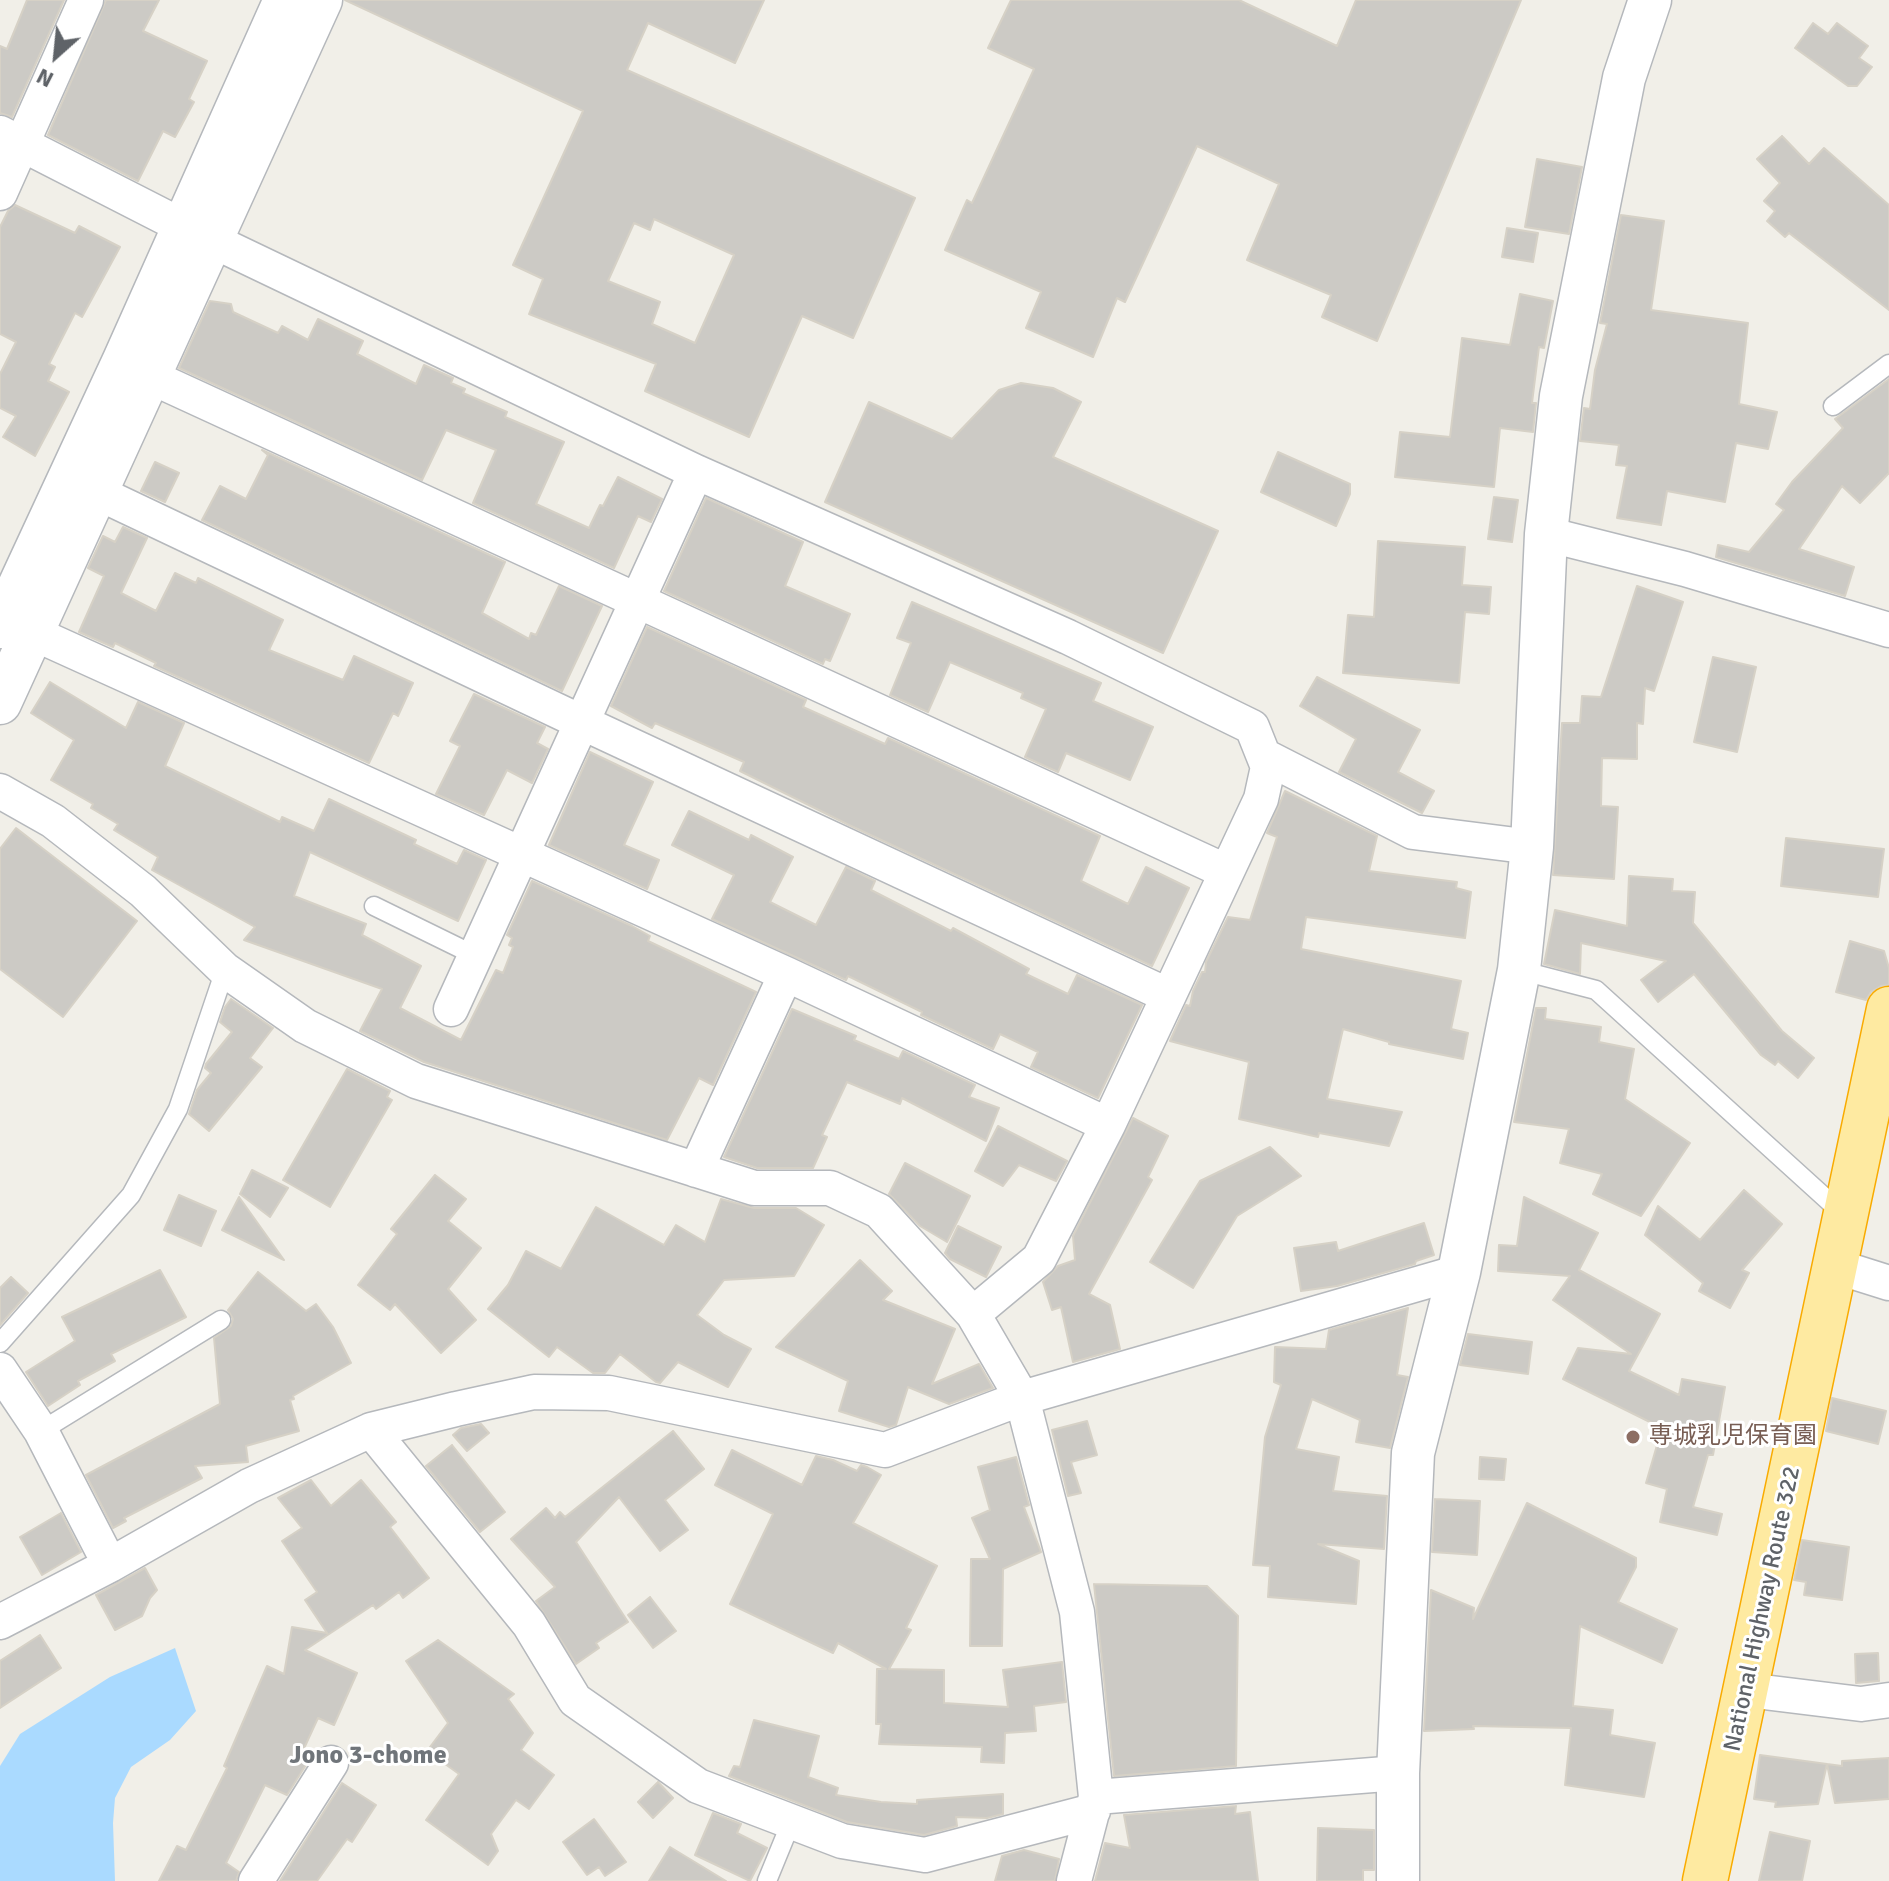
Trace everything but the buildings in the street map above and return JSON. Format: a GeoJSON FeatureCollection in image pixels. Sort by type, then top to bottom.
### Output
{"type":"FeatureCollection","features":[{"type":"Feature","properties":{"kind":"highway","name":"National Highway Route 322"},"geometry":{"type":"LineString","coordinates":[[1705,1881],[1889,1009]]}},
{"type":"Feature","properties":{"kind":"street"},"geometry":{"type":"LineString","coordinates":[[0,193],[11,139],[86,0]]}},
{"type":"Feature","properties":{"kind":"street"},"geometry":{"type":"LineString","coordinates":[[83,486],[149,376],[285,0]]}},
{"type":"Feature","properties":{"kind":"street"},"geometry":{"type":"LineString","coordinates":[[0,703],[17,630],[198,234],[321,0]]}},
{"type":"Feature","properties":{"kind":"street"},"geometry":{"type":"LineString","coordinates":[[1398,1881],[1398,1773],[1413,1453],[1459,1272],[1519,970],[1532,847],[1546,534],[1561,396],[1624,78],[1650,0]]}},
{"type":"Feature","properties":{"kind":"street"},"geometry":{"type":"LineString","coordinates":[[11,139],[198,234],[696,472],[1068,637],[1252,727],[1268,767],[1261,799],[1108,1125],[1039,1259],[973,1314]]}},
{"type":"Feature","properties":{"kind":"street"},"geometry":{"type":"LineString","coordinates":[[149,376],[1225,871]]}},
{"type":"Feature","properties":{"kind":"street"},"geometry":{"type":"LineString","coordinates":[[451,1009],[696,472]]}},
{"type":"Feature","properties":{"kind":"street"},"geometry":{"type":"LineString","coordinates":[[83,486],[1167,995]]}},
{"type":"Feature","properties":{"kind":"street"},"geometry":{"type":"LineString","coordinates":[[1546,534],[1685,569],[1889,630]]}},
{"type":"Feature","properties":{"kind":"street"},"geometry":{"type":"LineString","coordinates":[[17,630],[786,974],[1108,1125]]}},
{"type":"Feature","properties":{"kind":"street"},"geometry":{"type":"LineString","coordinates":[[1266,757],[1413,832],[1532,847]]}},
{"type":"Feature","properties":{"kind":"street"},"geometry":{"type":"LineString","coordinates":[[0,791],[53,821],[143,891],[225,970],[305,1026],[416,1081],[754,1188],[830,1188],[879,1211],[973,1314],[1022,1398],[1077,1612],[1095,1804],[1074,1881]]}},
{"type":"Feature","properties":{"kind":"street"},"geometry":{"type":"LineString","coordinates":[[696,1170],[786,974]]}},
{"type":"Feature","properties":{"kind":"street"},"geometry":{"type":"LineString","coordinates":[[1835,1266],[1889,1283]]}},
{"type":"Feature","properties":{"kind":"street"},"geometry":{"type":"LineString","coordinates":[[0,1622],[110,1565],[249,1486],[371,1430],[534,1392],[609,1393],[885,1450],[1022,1398],[1459,1272]]}},
{"type":"Feature","properties":{"kind":"street"},"geometry":{"type":"LineString","coordinates":[[0,1370],[41,1431],[110,1565]]}},
{"type":"Feature","properties":{"kind":"street"},"geometry":{"type":"LineString","coordinates":[[371,1430],[529,1624],[575,1700],[698,1786],[842,1841],[925,1855],[1095,1804],[1398,1773]]}},
{"type":"Feature","properties":{"kind":"street"},"geometry":{"type":"LineString","coordinates":[[1747,1690],[1861,1704],[1889,1700]]}},
{"type":"Feature","properties":{"kind":"street"},"geometry":{"type":"LineString","coordinates":[[256,1881],[331,1763]]}},
{"type":"Feature","properties":{"kind":"lane"},"geometry":{"type":"LineString","coordinates":[[1833,406],[1889,364]]}},
{"type":"Feature","properties":{"kind":"lane"},"geometry":{"type":"LineString","coordinates":[[374,906],[474,955]]}},
{"type":"Feature","properties":{"kind":"lane"},"geometry":{"type":"LineString","coordinates":[[0,1343],[131,1195],[178,1109],[225,970]]}},
{"type":"Feature","properties":{"kind":"lane"},"geometry":{"type":"LineString","coordinates":[[1519,970],[1596,990],[1845,1215]]}},
{"type":"Feature","properties":{"kind":"lane"},"geometry":{"type":"LineString","coordinates":[[41,1431],[221,1320]]}},
{"type":"Feature","properties":{"kind":"lane"},"geometry":{"type":"LineString","coordinates":[[767,1881],[792,1820]]}},
{"type":"Feature","properties":{"kind":"water"},"geometry":{"type":"Polygon","coordinates":[[[175,1648],[196,1711],[170,1740],[131,1767],[115,1798],[115,1881],[0,1881],[0,1766],[20,1734],[110,1677],[175,1648]]]}},
{"type":"Feature","properties":{"kind":"place","name":"専城乳児保育園"},"geometry":{"type":"Point","coordinates":[1633,1437]}},
{"type":"Feature","properties":{"kind":"district","name":"Jono 3-chome"},"geometry":{"type":"Point","coordinates":[368,1756]}}]}
